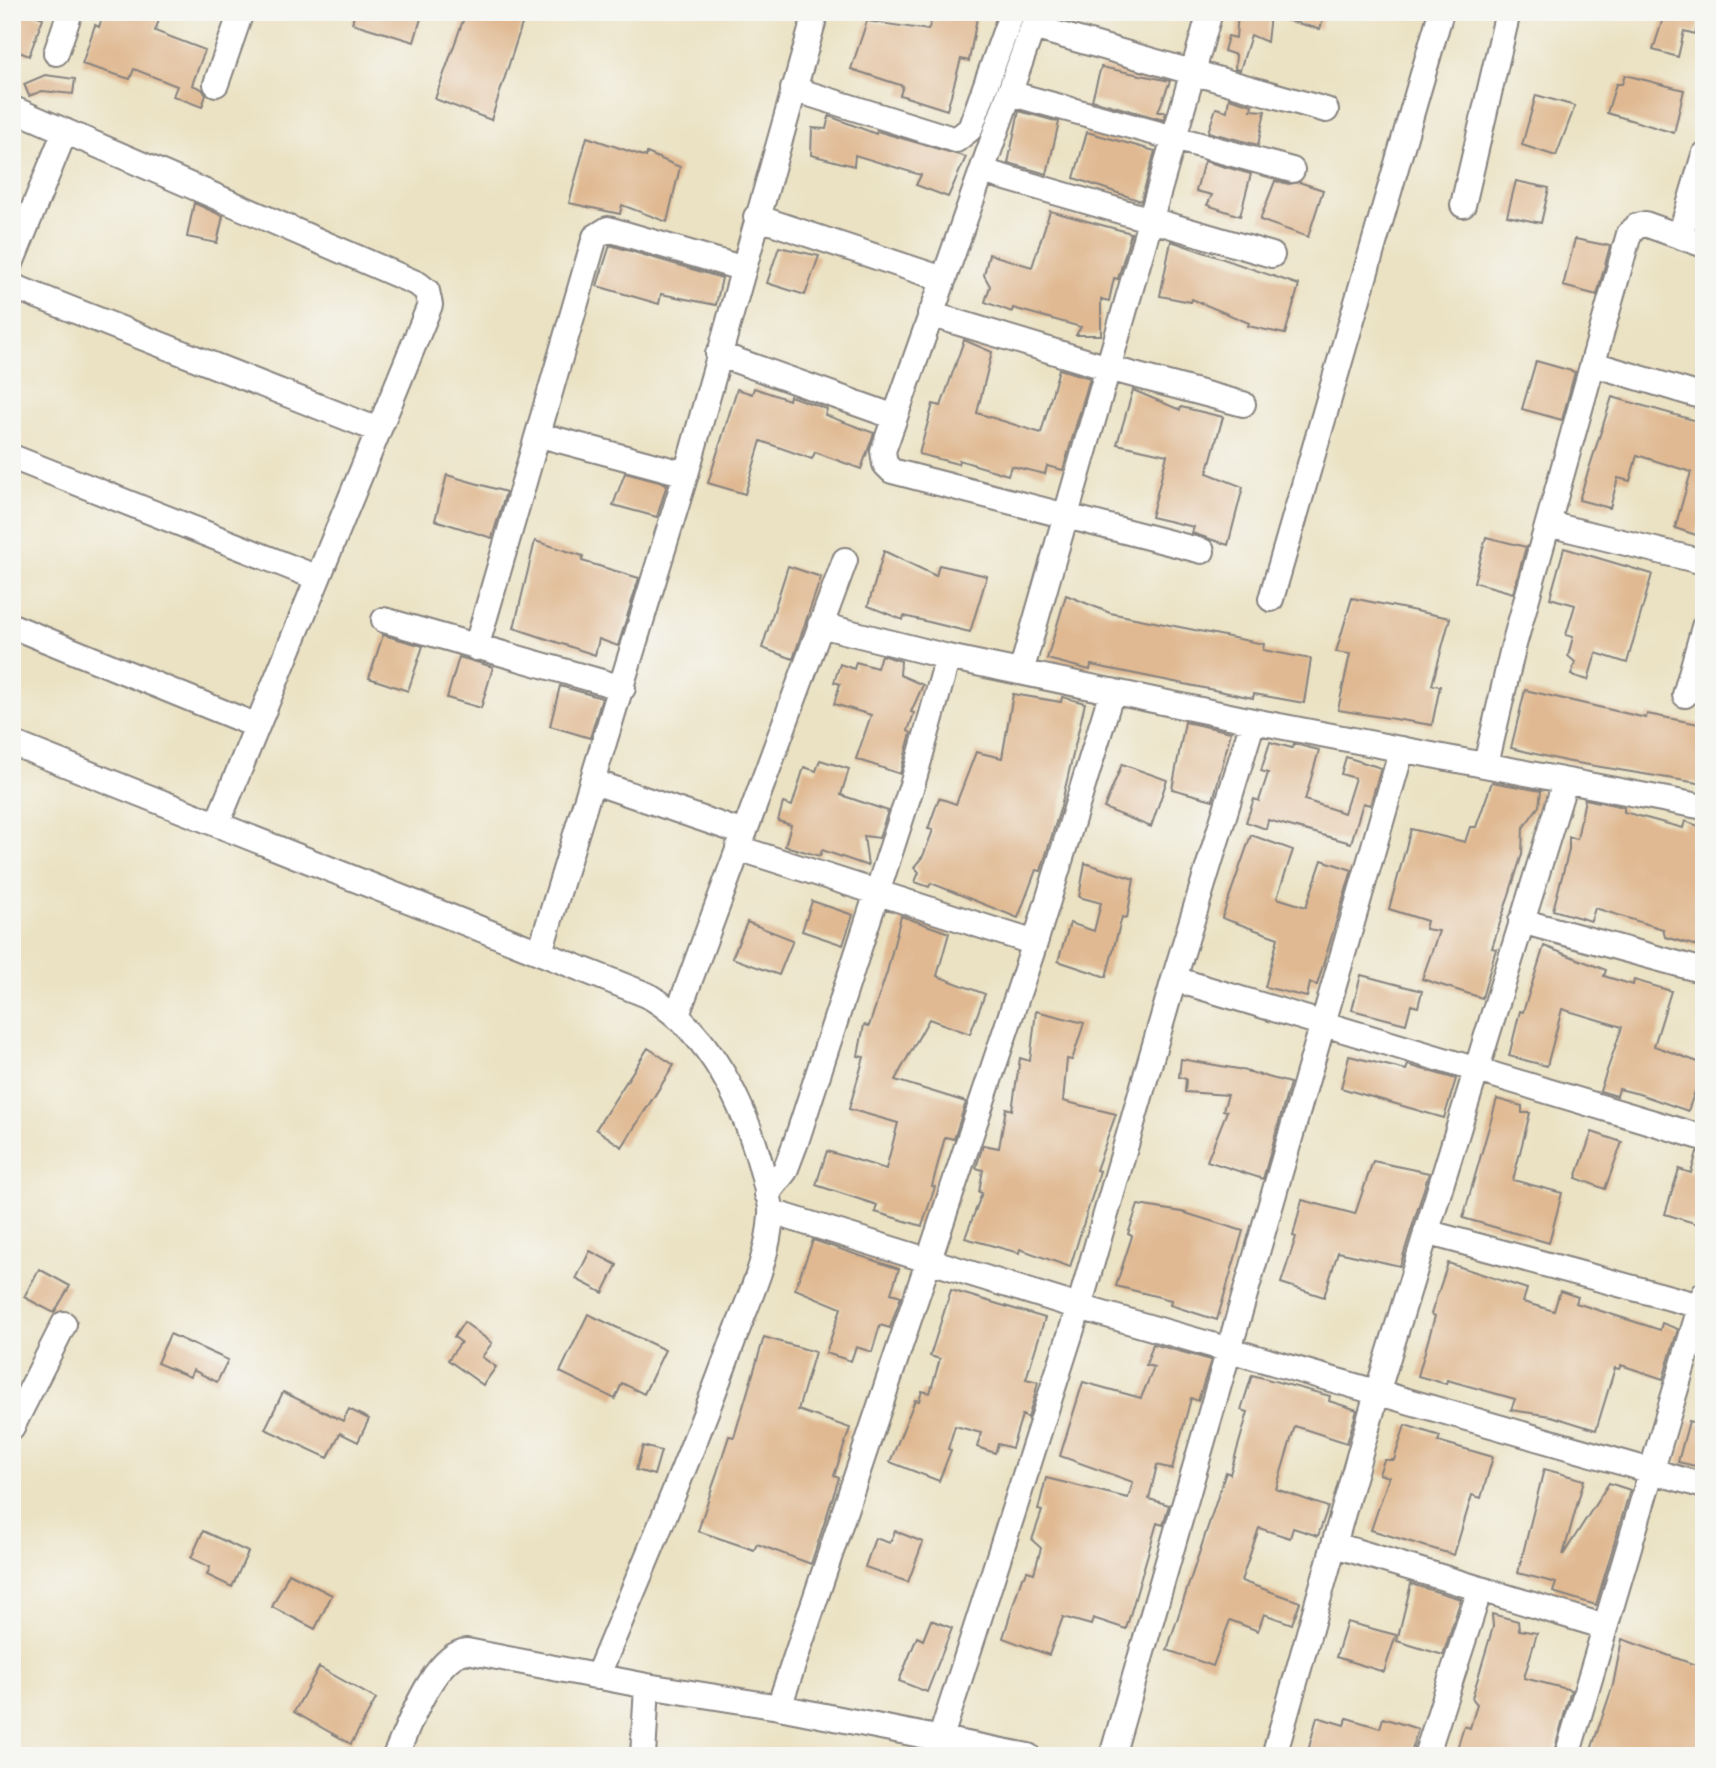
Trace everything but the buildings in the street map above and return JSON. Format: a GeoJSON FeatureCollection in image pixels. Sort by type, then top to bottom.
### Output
{"type":"FeatureCollection","features":[{"type":"Feature","properties":{"kind":"street"},"geometry":{"type":"LineString","coordinates":[[56,53],[70,12]]}},
{"type":"Feature","properties":{"kind":"street"},"geometry":{"type":"LineString","coordinates":[[216,84],[241,12]]}},
{"type":"Feature","properties":{"kind":"street"},"geometry":{"type":"LineString","coordinates":[[540,952],[623,688],[686,474],[741,268],[816,12]]}},
{"type":"Feature","properties":{"kind":"street"},"geometry":{"type":"LineString","coordinates":[[793,89],[957,140],[970,129],[1012,12]]}},
{"type":"Feature","properties":{"kind":"street"},"geometry":{"type":"LineString","coordinates":[[1021,673],[1210,12]]}},
{"type":"Feature","properties":{"kind":"street"},"geometry":{"type":"LineString","coordinates":[[1271,599],[1441,12]]}},
{"type":"Feature","properties":{"kind":"street"},"geometry":{"type":"LineString","coordinates":[[1464,205],[1507,12]]}},
{"type":"Feature","properties":{"kind":"street"},"geometry":{"type":"LineString","coordinates":[[1202,551],[892,471],[885,464],[883,451],[1036,20],[1192,73],[1326,110]]}},
{"type":"Feature","properties":{"kind":"street"},"geometry":{"type":"LineString","coordinates":[[1009,93],[1292,170]]}},
{"type":"Feature","properties":{"kind":"street"},"geometry":{"type":"LineString","coordinates":[[16,110],[427,290],[430,305],[217,824]]}},
{"type":"Feature","properties":{"kind":"street"},"geometry":{"type":"LineString","coordinates":[[12,261],[65,131]]}},
{"type":"Feature","properties":{"kind":"street"},"geometry":{"type":"LineString","coordinates":[[1681,236],[1704,155]]}},
{"type":"Feature","properties":{"kind":"street"},"geometry":{"type":"LineString","coordinates":[[982,171],[1272,255]]}},
{"type":"Feature","properties":{"kind":"street"},"geometry":{"type":"LineString","coordinates":[[756,217],[943,279]]}},
{"type":"Feature","properties":{"kind":"street"},"geometry":{"type":"LineString","coordinates":[[1486,764],[1513,648],[1632,229],[1645,224],[1704,245]]}},
{"type":"Feature","properties":{"kind":"street"},"geometry":{"type":"LineString","coordinates":[[476,648],[540,435],[595,237],[608,229],[741,268]]}},
{"type":"Feature","properties":{"kind":"street"},"geometry":{"type":"LineString","coordinates":[[12,286],[379,430]]}},
{"type":"Feature","properties":{"kind":"street"},"geometry":{"type":"LineString","coordinates":[[930,314],[1108,368],[1243,404]]}},
{"type":"Feature","properties":{"kind":"street"},"geometry":{"type":"LineString","coordinates":[[718,354],[895,417]]}},
{"type":"Feature","properties":{"kind":"street"},"geometry":{"type":"LineString","coordinates":[[1593,365],[1704,397]]}},
{"type":"Feature","properties":{"kind":"street"},"geometry":{"type":"LineString","coordinates":[[540,435],[686,474]]}},
{"type":"Feature","properties":{"kind":"street"},"geometry":{"type":"LineString","coordinates":[[12,457],[318,578]]}},
{"type":"Feature","properties":{"kind":"street"},"geometry":{"type":"LineString","coordinates":[[1548,524],[1704,562]]}},
{"type":"Feature","properties":{"kind":"street"},"geometry":{"type":"LineString","coordinates":[[677,1015],[845,560]]}},
{"type":"Feature","properties":{"kind":"street"},"geometry":{"type":"LineString","coordinates":[[384,620],[623,688]]}},
{"type":"Feature","properties":{"kind":"street"},"geometry":{"type":"LineString","coordinates":[[820,625],[947,657],[1253,721],[1704,807]]}},
{"type":"Feature","properties":{"kind":"street"},"geometry":{"type":"LineString","coordinates":[[12,626],[257,726]]}},
{"type":"Feature","properties":{"kind":"street"},"geometry":{"type":"LineString","coordinates":[[1685,695],[1704,627]]}},
{"type":"Feature","properties":{"kind":"street"},"geometry":{"type":"LineString","coordinates":[[770,1203],[796,1142],[877,895],[913,782],[947,657]]}},
{"type":"Feature","properties":{"kind":"street"},"geometry":{"type":"LineString","coordinates":[[779,1707],[1035,943],[1112,691]]}},
{"type":"Feature","properties":{"kind":"street"},"geometry":{"type":"LineString","coordinates":[[940,1740],[1079,1307],[1174,979],[1253,721]]}},
{"type":"Feature","properties":{"kind":"street"},"geometry":{"type":"LineString","coordinates":[[12,743],[647,995],[677,1015],[701,1042],[730,1087],[755,1144],[770,1203],[766,1248],[709,1407],[597,1677]]}},
{"type":"Feature","properties":{"kind":"street"},"geometry":{"type":"LineString","coordinates":[[1112,1756],[1227,1349],[1402,749]]}},
{"type":"Feature","properties":{"kind":"street"},"geometry":{"type":"LineString","coordinates":[[594,782],[877,895],[1035,943]]}},
{"type":"Feature","properties":{"kind":"street"},"geometry":{"type":"LineString","coordinates":[[1274,1756],[1377,1394],[1474,1071],[1565,782]]}},
{"type":"Feature","properties":{"kind":"street"},"geometry":{"type":"LineString","coordinates":[[1521,921],[1704,971]]}},
{"type":"Feature","properties":{"kind":"street"},"geometry":{"type":"LineString","coordinates":[[1174,979],[1704,1138]]}},
{"type":"Feature","properties":{"kind":"street"},"geometry":{"type":"LineString","coordinates":[[770,1203],[928,1262],[1377,1394],[1704,1486]]}},
{"type":"Feature","properties":{"kind":"street"},"geometry":{"type":"LineString","coordinates":[[1426,1232],[1702,1300],[1567,1756]]}},
{"type":"Feature","properties":{"kind":"street"},"geometry":{"type":"LineString","coordinates":[[12,1427],[64,1324]]}},
{"type":"Feature","properties":{"kind":"street"},"geometry":{"type":"LineString","coordinates":[[1335,1545],[1606,1627]]}},
{"type":"Feature","properties":{"kind":"street"},"geometry":{"type":"LineString","coordinates":[[1426,1756],[1480,1589]]}},
{"type":"Feature","properties":{"kind":"street"},"geometry":{"type":"LineString","coordinates":[[395,1756],[436,1672],[458,1652],[480,1652],[597,1677],[779,1707],[1028,1756]]}},
{"type":"Feature","properties":{"kind":"street"},"geometry":{"type":"LineString","coordinates":[[643,1756],[647,1686]]}}]}
